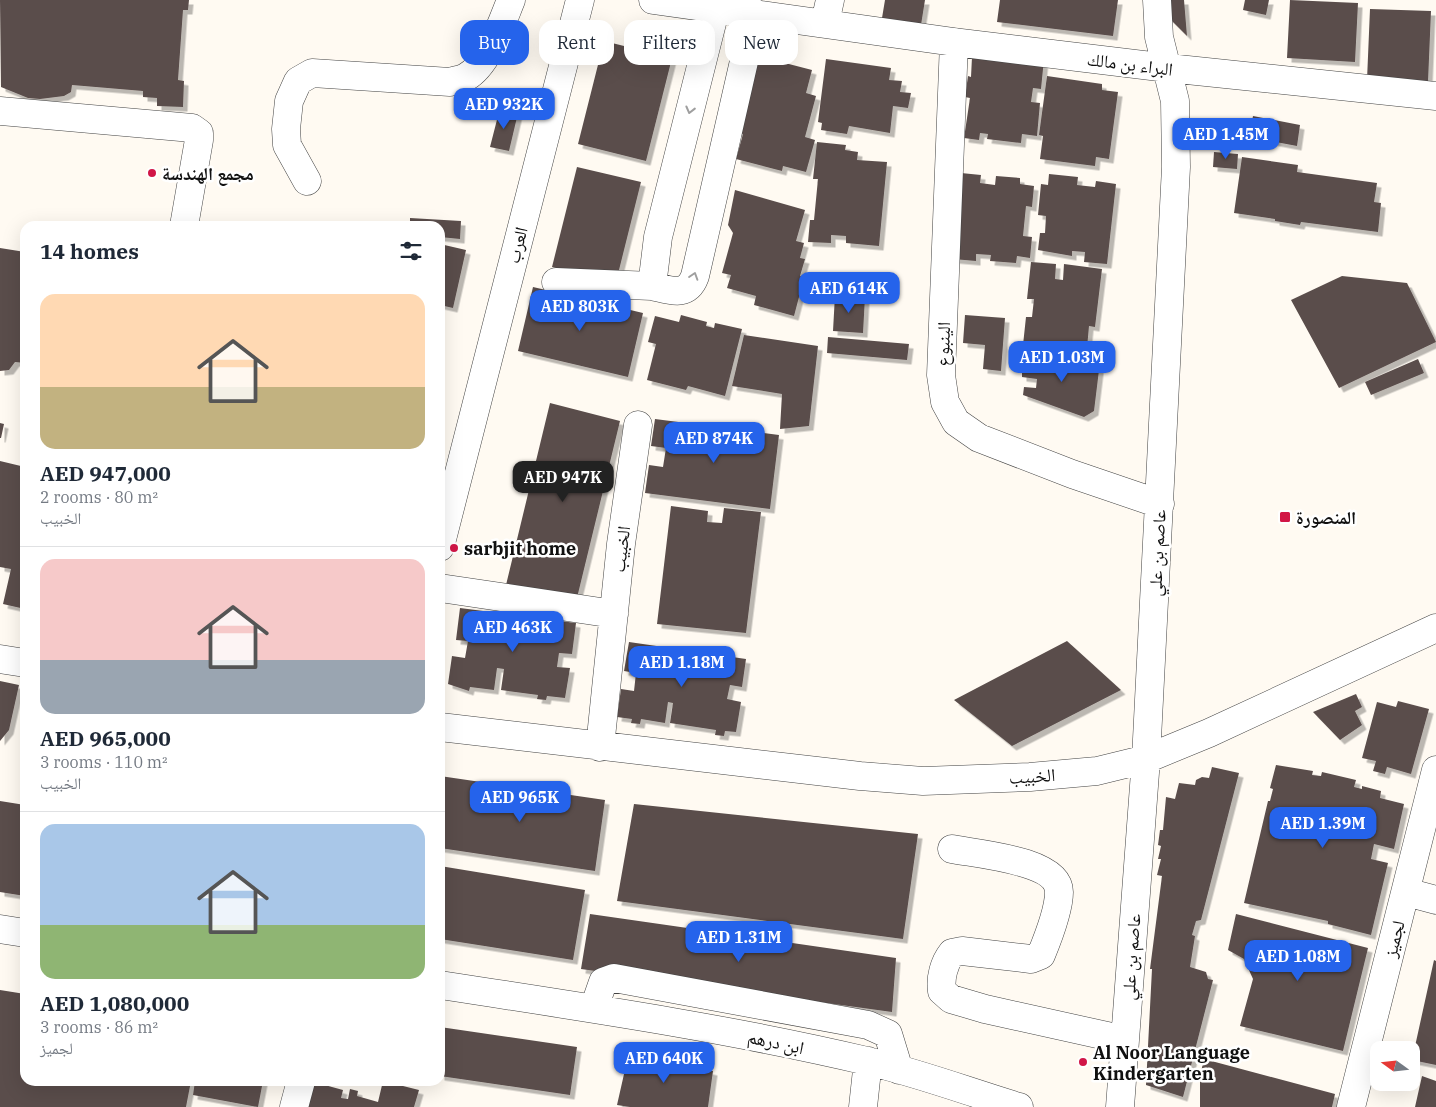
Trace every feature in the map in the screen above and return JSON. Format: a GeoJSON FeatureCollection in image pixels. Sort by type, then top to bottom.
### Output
{"type":"FeatureCollection","features":[{"type":"Feature","properties":{"kind":"street"},"geometry":{"type":"LineString","coordinates":[[307,181],[287,145],[286,129],[290,101],[298,81],[312,73],[450,82],[465,78],[476,68],[493,43],[511,0]]}},
{"type":"Feature","properties":{"kind":"street","name":"العرب"},"geometry":{"type":"LineString","coordinates":[[445,524],[580,0]]}},
{"type":"Feature","properties":{"kind":"street","name":"البراء بن مالك"},"geometry":{"type":"LineString","coordinates":[[653,0],[755,13],[827,11],[954,42],[1168,68],[1436,96]]}},
{"type":"Feature","properties":{"kind":"street","name":"عاصم بن علي"},"geometry":{"type":"LineString","coordinates":[[1120,1107],[1146,759],[1176,168],[1175,101],[1159,37],[1157,0]]}},
{"type":"Feature","properties":{"kind":"street"},"geometry":{"type":"LineString","coordinates":[[652,286],[658,236],[716,7]]}},
{"type":"Feature","properties":{"kind":"street"},"geometry":{"type":"LineString","coordinates":[[556,282],[652,286],[682,292],[692,283],[755,13]]}},
{"type":"Feature","properties":{"kind":"street","name":"الينبوع"},"geometry":{"type":"LineString","coordinates":[[954,42],[942,375],[945,402],[956,422],[979,438],[1072,474],[1160,504]]}},
{"type":"Feature","properties":{"kind":"street"},"geometry":{"type":"LineString","coordinates":[[0,111],[192,128],[198,133],[199,140],[185,221]]}},
{"type":"Feature","properties":{"kind":"street","name":"الخبيب"},"geometry":{"type":"LineString","coordinates":[[600,747],[621,544],[638,426]]}},
{"type":"Feature","properties":{"kind":"street"},"geometry":{"type":"LineString","coordinates":[[445,589],[614,614]]}},
{"type":"Feature","properties":{"kind":"street","name":"الخبيب"},"geometry":{"type":"LineString","coordinates":[[445,728],[860,776],[923,780],[1021,778],[1088,772],[1146,759],[1209,733],[1436,628]]}},
{"type":"Feature","properties":{"kind":"street"},"geometry":{"type":"LineString","coordinates":[[0,659],[20,662]]}},
{"type":"Feature","properties":{"kind":"street","name":"لجميز"},"geometry":{"type":"LineString","coordinates":[[1351,1107],[1436,770]]}},
{"type":"Feature","properties":{"kind":"street"},"geometry":{"type":"LineString","coordinates":[[952,849],[1033,866],[1049,872],[1057,883],[1059,892],[1048,938],[1041,955],[1030,959],[962,952],[952,953],[947,959],[941,983],[942,991],[951,999],[985,1009],[1125,1040]]}},
{"type":"Feature","properties":{"kind":"street"},"geometry":{"type":"LineString","coordinates":[[1406,892],[1436,900]]}},
{"type":"Feature","properties":{"kind":"street"},"geometry":{"type":"LineString","coordinates":[[0,929],[20,932]]}},
{"type":"Feature","properties":{"kind":"street"},"geometry":{"type":"LineString","coordinates":[[594,1008],[603,982],[614,978],[868,1025],[883,1030],[888,1034],[899,1070]]}},
{"type":"Feature","properties":{"kind":"street","name":"ابن درهم"},"geometry":{"type":"LineString","coordinates":[[445,986],[594,1008],[770,1040],[868,1061],[899,1070],[986,1102],[1019,1107]]}},
{"type":"Feature","properties":{"kind":"street"},"geometry":{"type":"LineString","coordinates":[[863,1107],[868,1061]]}},
{"type":"Feature","properties":{"kind":"street"},"geometry":{"type":"LineString","coordinates":[[294,1107],[300,1086]]}},
{"type":"Feature","properties":{"kind":"building"},"geometry":{"type":"Polygon","coordinates":[[[0,0],[189,0],[188,10],[183,10],[178,80],[184,81],[183,107],[157,106],[157,98],[143,97],[143,91],[72,85],[71,92],[64,96],[40,99],[28,98],[1,87],[0,0]]]}},
{"type":"Feature","properties":{"kind":"building"},"geometry":{"type":"Polygon","coordinates":[[[885,0],[925,0],[921,25],[882,18],[885,0]]]}},
{"type":"Feature","properties":{"kind":"building"},"geometry":{"type":"Polygon","coordinates":[[[1000,0],[1118,0],[1113,36],[997,22],[1000,0]]]}},
{"type":"Feature","properties":{"kind":"building"},"geometry":{"type":"Polygon","coordinates":[[[1165,0],[1184,0],[1187,36],[1163,12],[1165,0]]]}},
{"type":"Feature","properties":{"kind":"building"},"geometry":{"type":"Polygon","coordinates":[[[1245,0],[1269,0],[1266,15],[1243,10],[1245,0]]]}},
{"type":"Feature","properties":{"kind":"building"},"geometry":{"type":"Polygon","coordinates":[[[1290,0],[1358,3],[1355,62],[1287,58],[1290,0]]]}},
{"type":"Feature","properties":{"kind":"building"},"geometry":{"type":"Polygon","coordinates":[[[1370,9],[1431,11],[1428,82],[1367,80],[1370,9]]]}},
{"type":"Feature","properties":{"kind":"building"},"geometry":{"type":"Polygon","coordinates":[[[614,44],[624,46],[624,65],[670,65],[646,161],[578,144],[598,65],[614,65],[614,44]]]}},
{"type":"Feature","properties":{"kind":"building"},"geometry":{"type":"Polygon","coordinates":[[[972,57],[1044,59],[1041,89],[1033,88],[1031,102],[1040,103],[1037,136],[1022,134],[1021,143],[987,139],[988,134],[980,133],[979,140],[964,138],[970,98],[965,97],[968,76],[971,77],[972,57]]]}},
{"type":"Feature","properties":{"kind":"building"},"geometry":{"type":"Polygon","coordinates":[[[826,59],[891,68],[889,80],[902,81],[900,92],[911,93],[908,108],[893,106],[890,133],[849,126],[847,134],[821,130],[822,123],[818,122],[826,59]]]}},
{"type":"Feature","properties":{"kind":"building"},"geometry":{"type":"Polygon","coordinates":[[[751,65],[793,65],[812,70],[806,93],[816,96],[805,137],[815,140],[806,172],[783,166],[782,171],[736,159],[743,134],[734,131],[751,65]]]}},
{"type":"Feature","properties":{"kind":"building"},"geometry":{"type":"Polygon","coordinates":[[[1047,76],[1102,84],[1102,90],[1118,92],[1109,159],[1096,157],[1095,166],[1040,159],[1043,136],[1039,135],[1047,76]]]}},
{"type":"Feature","properties":{"kind":"building"},"geometry":{"type":"Polygon","coordinates":[[[500,108],[518,113],[509,151],[490,147],[500,108]]]}},
{"type":"Feature","properties":{"kind":"building"},"geometry":{"type":"Polygon","coordinates":[[[1253,116],[1300,125],[1297,146],[1249,137],[1253,116]]]}},
{"type":"Feature","properties":{"kind":"building"},"geometry":{"type":"Polygon","coordinates":[[[817,142],[846,145],[845,150],[858,152],[857,160],[887,162],[879,246],[846,243],[846,236],[831,235],[831,243],[808,242],[810,220],[814,220],[818,179],[813,179],[817,142]]]}},
{"type":"Feature","properties":{"kind":"building"},"geometry":{"type":"Polygon","coordinates":[[[1214,152],[1238,154],[1237,169],[1213,167],[1214,152]]]}},
{"type":"Feature","properties":{"kind":"building"},"geometry":{"type":"Polygon","coordinates":[[[1242,157],[1298,165],[1297,172],[1377,183],[1374,202],[1381,203],[1378,232],[1301,222],[1300,225],[1234,213],[1242,157]]]}},
{"type":"Feature","properties":{"kind":"building"},"geometry":{"type":"Polygon","coordinates":[[[577,167],[641,182],[616,282],[552,267],[577,167]]]}},
{"type":"Feature","properties":{"kind":"building"},"geometry":{"type":"Polygon","coordinates":[[[961,173],[981,175],[980,183],[995,185],[996,176],[1020,178],[1020,184],[1034,186],[1032,207],[1026,206],[1023,236],[1032,237],[1030,258],[1017,256],[1016,263],[990,261],[991,255],[976,254],[976,261],[953,259],[961,173]]]}},
{"type":"Feature","properties":{"kind":"building"},"geometry":{"type":"Polygon","coordinates":[[[1049,174],[1078,177],[1077,185],[1095,187],[1096,181],[1116,184],[1107,264],[1084,262],[1085,252],[1072,251],[1072,256],[1038,250],[1040,233],[1045,233],[1046,216],[1038,215],[1041,184],[1048,185],[1049,174]]]}},
{"type":"Feature","properties":{"kind":"building"},"geometry":{"type":"Polygon","coordinates":[[[735,190],[805,210],[796,241],[804,243],[800,258],[805,259],[800,276],[804,278],[794,316],[754,305],[756,296],[727,288],[731,275],[722,273],[733,233],[728,225],[735,190]]]}},
{"type":"Feature","properties":{"kind":"building"},"geometry":{"type":"Polygon","coordinates":[[[410,218],[461,221],[460,239],[445,238],[445,221],[410,221],[410,218]]]}},
{"type":"Feature","properties":{"kind":"building"},"geometry":{"type":"Polygon","coordinates":[[[445,245],[466,250],[453,308],[445,306],[445,245]]]}},
{"type":"Feature","properties":{"kind":"building"},"geometry":{"type":"Polygon","coordinates":[[[0,248],[20,251],[20,362],[15,362],[9,370],[0,371],[0,248]]]}},
{"type":"Feature","properties":{"kind":"building"},"geometry":{"type":"Polygon","coordinates":[[[1031,262],[1056,264],[1055,279],[1063,280],[1064,264],[1102,269],[1095,327],[1089,326],[1087,348],[1062,345],[1062,349],[1023,345],[1026,317],[1032,317],[1034,299],[1027,299],[1031,262]]]}},
{"type":"Feature","properties":{"kind":"building"},"geometry":{"type":"Polygon","coordinates":[[[1342,276],[1407,283],[1436,342],[1339,388],[1291,300],[1342,276]]]}},
{"type":"Feature","properties":{"kind":"building"},"geometry":{"type":"Polygon","coordinates":[[[533,287],[643,313],[628,377],[518,351],[533,287]]]}},
{"type":"Feature","properties":{"kind":"building"},"geometry":{"type":"Polygon","coordinates":[[[835,295],[865,297],[863,333],[833,331],[835,295]]]}},
{"type":"Feature","properties":{"kind":"building"},"geometry":{"type":"Polygon","coordinates":[[[681,315],[707,322],[706,326],[714,328],[715,323],[742,329],[725,396],[688,386],[686,390],[647,380],[656,344],[648,342],[655,316],[679,322],[681,315]]]}},
{"type":"Feature","properties":{"kind":"building"},"geometry":{"type":"Polygon","coordinates":[[[965,315],[1005,318],[1001,371],[983,369],[985,345],[963,343],[965,315]]]}},
{"type":"Feature","properties":{"kind":"building"},"geometry":{"type":"Polygon","coordinates":[[[744,335],[818,346],[809,426],[780,429],[782,394],[732,386],[744,335]]]}},
{"type":"Feature","properties":{"kind":"building"},"geometry":{"type":"Polygon","coordinates":[[[828,337],[909,344],[907,360],[827,353],[828,337]]]}},
{"type":"Feature","properties":{"kind":"building"},"geometry":{"type":"Polygon","coordinates":[[[1022,352],[1055,358],[1055,364],[1074,367],[1075,359],[1100,362],[1094,411],[1084,417],[1023,395],[1024,387],[1036,388],[1037,379],[1022,377],[1022,352]]]}},
{"type":"Feature","properties":{"kind":"building"},"geometry":{"type":"Polygon","coordinates":[[[1418,359],[1424,373],[1371,395],[1365,382],[1418,359]]]}},
{"type":"Feature","properties":{"kind":"building"},"geometry":{"type":"Polygon","coordinates":[[[550,403],[620,421],[576,602],[506,585],[550,403]]]}},
{"type":"Feature","properties":{"kind":"building"},"geometry":{"type":"Polygon","coordinates":[[[655,419],[779,435],[770,509],[645,493],[649,465],[663,467],[666,448],[651,446],[655,419]]]}},
{"type":"Feature","properties":{"kind":"building"},"geometry":{"type":"Polygon","coordinates":[[[0,423],[4,424],[1,438],[0,438],[0,423]]]}},
{"type":"Feature","properties":{"kind":"building"},"geometry":{"type":"Polygon","coordinates":[[[0,461],[20,466],[20,608],[3,604],[11,569],[0,567],[0,461]]]}},
{"type":"Feature","properties":{"kind":"building"},"geometry":{"type":"Polygon","coordinates":[[[671,506],[708,511],[707,522],[722,523],[724,508],[761,512],[746,633],[657,624],[671,506]]]}},
{"type":"Feature","properties":{"kind":"building"},"geometry":{"type":"Polygon","coordinates":[[[460,608],[576,623],[572,654],[559,653],[557,667],[570,668],[565,698],[547,696],[546,700],[537,699],[538,695],[501,690],[504,669],[497,668],[494,690],[470,687],[469,691],[448,684],[452,656],[465,658],[468,641],[456,640],[460,608]]]}},
{"type":"Feature","properties":{"kind":"building"},"geometry":{"type":"Polygon","coordinates":[[[1067,641],[1121,690],[1012,746],[954,700],[1067,641]]]}},
{"type":"Feature","properties":{"kind":"building"},"geometry":{"type":"Polygon","coordinates":[[[629,642],[746,659],[742,687],[730,685],[727,699],[741,702],[736,732],[725,731],[724,736],[715,735],[716,730],[670,723],[673,703],[668,702],[665,723],[641,719],[640,724],[631,723],[632,719],[617,717],[621,689],[634,691],[636,673],[624,671],[629,642]]]}},
{"type":"Feature","properties":{"kind":"building"},"geometry":{"type":"Polygon","coordinates":[[[0,681],[19,685],[9,730],[0,741],[0,681]]]}},
{"type":"Feature","properties":{"kind":"building"},"geometry":{"type":"Polygon","coordinates":[[[1356,694],[1362,707],[1355,711],[1362,725],[1340,740],[1313,712],[1356,694]]]}},
{"type":"Feature","properties":{"kind":"building"},"geometry":{"type":"Polygon","coordinates":[[[1398,701],[1429,709],[1411,774],[1387,767],[1385,774],[1373,771],[1376,761],[1362,758],[1377,702],[1396,707],[1398,701]]]}},
{"type":"Feature","properties":{"kind":"building"},"geometry":{"type":"Polygon","coordinates":[[[1276,765],[1313,771],[1312,775],[1321,776],[1322,772],[1356,780],[1354,787],[1362,789],[1362,786],[1381,791],[1380,798],[1404,804],[1394,849],[1374,844],[1371,859],[1388,863],[1371,935],[1328,924],[1328,921],[1244,903],[1268,801],[1270,801],[1273,789],[1270,788],[1276,765]]]}},
{"type":"Feature","properties":{"kind":"building"},"geometry":{"type":"Polygon","coordinates":[[[1212,767],[1239,773],[1201,920],[1196,921],[1192,935],[1195,936],[1190,967],[1206,972],[1208,979],[1213,980],[1183,1097],[1146,1085],[1152,969],[1150,969],[1162,876],[1157,875],[1161,859],[1158,859],[1161,846],[1158,845],[1160,830],[1163,830],[1166,797],[1175,799],[1179,783],[1195,785],[1196,780],[1202,777],[1209,778],[1212,767]]]}},
{"type":"Feature","properties":{"kind":"building"},"geometry":{"type":"Polygon","coordinates":[[[445,777],[605,800],[595,871],[445,849],[445,777]]]}},
{"type":"Feature","properties":{"kind":"building"},"geometry":{"type":"Polygon","coordinates":[[[0,801],[20,804],[20,895],[0,892],[0,801]]]}},
{"type":"Feature","properties":{"kind":"building"},"geometry":{"type":"Polygon","coordinates":[[[634,804],[918,834],[903,939],[617,901],[634,804]]]}},
{"type":"Feature","properties":{"kind":"building"},"geometry":{"type":"Polygon","coordinates":[[[445,867],[585,890],[573,960],[445,940],[445,867]]]}},
{"type":"Feature","properties":{"kind":"building"},"geometry":{"type":"Polygon","coordinates":[[[590,914],[896,958],[892,1012],[581,969],[590,914]]]}},
{"type":"Feature","properties":{"kind":"building"},"geometry":{"type":"Polygon","coordinates":[[[1236,914],[1368,948],[1343,1051],[1240,1026],[1253,979],[1244,959],[1228,950],[1236,914]]]}},
{"type":"Feature","properties":{"kind":"building"},"geometry":{"type":"Polygon","coordinates":[[[1434,960],[1436,961],[1436,1065],[1420,1062],[1420,1041],[1416,1041],[1434,960]]]}},
{"type":"Feature","properties":{"kind":"building"},"geometry":{"type":"Polygon","coordinates":[[[0,990],[20,993],[20,1086],[190,1086],[186,1107],[0,1107],[0,990]]]}},
{"type":"Feature","properties":{"kind":"building"},"geometry":{"type":"Polygon","coordinates":[[[445,1028],[577,1047],[570,1095],[445,1077],[445,1028]]]}},
{"type":"Feature","properties":{"kind":"building"},"geometry":{"type":"Polygon","coordinates":[[[629,1052],[713,1071],[708,1107],[630,1107],[617,1105],[629,1052]]]}},
{"type":"Feature","properties":{"kind":"building"},"geometry":{"type":"Polygon","coordinates":[[[1204,1059],[1335,1094],[1332,1107],[1200,1107],[1200,1076],[1204,1059]]]}},
{"type":"Feature","properties":{"kind":"building"},"geometry":{"type":"Polygon","coordinates":[[[1422,1076],[1436,1081],[1436,1107],[1415,1107],[1422,1076]]]}},
{"type":"Feature","properties":{"kind":"building"},"geometry":{"type":"Polygon","coordinates":[[[194,1086],[262,1086],[258,1107],[193,1095],[194,1086]]]}},
{"type":"Feature","properties":{"kind":"building"},"geometry":{"type":"Polygon","coordinates":[[[308,1086],[328,1086],[343,1090],[341,1098],[348,1099],[350,1089],[358,1091],[357,1096],[378,1102],[382,1086],[403,1086],[419,1090],[414,1107],[299,1107],[308,1086]]]}},
{"type":"Feature","properties":{"kind":"place","name":"مجمع الهندسة"},"geometry":{"type":"Point","coordinates":[152,173]}},
{"type":"Feature","properties":{"kind":"place","name":"المنصورة"},"geometry":{"type":"Point","coordinates":[1285,517]}},
{"type":"Feature","properties":{"kind":"place","name":"sarbjit home"},"geometry":{"type":"Point","coordinates":[454,548]}},
{"type":"Feature","properties":{"kind":"place","name":"Al Noor Language Kindergarten"},"geometry":{"type":"Point","coordinates":[1083,1062]}}]}
